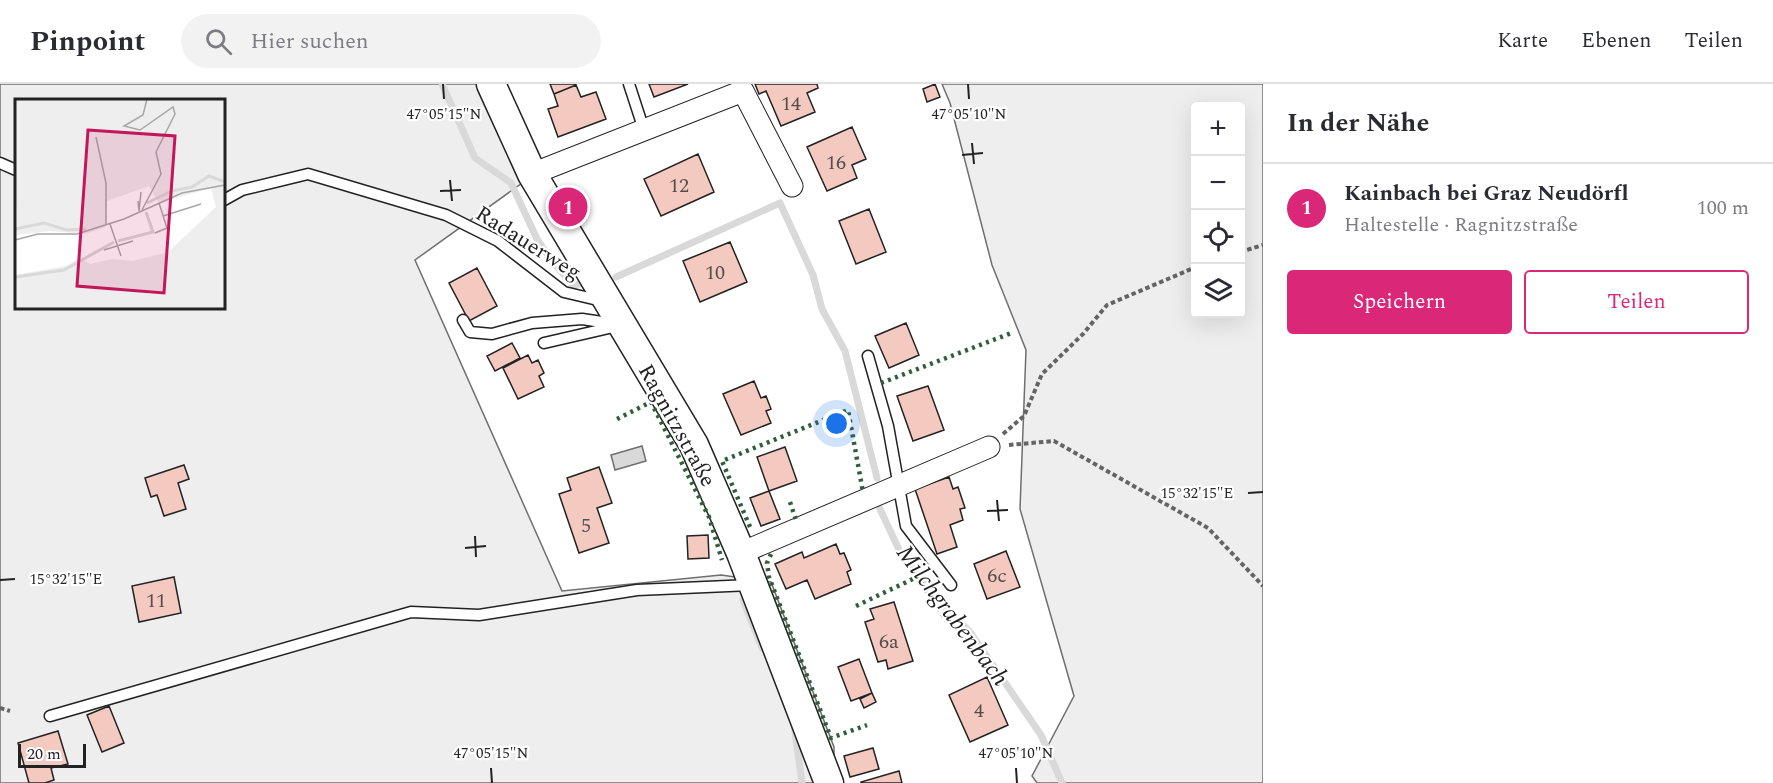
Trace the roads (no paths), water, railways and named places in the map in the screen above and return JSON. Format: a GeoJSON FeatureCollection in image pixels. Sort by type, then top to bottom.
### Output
{"type":"FeatureCollection","features":[{"type":"Feature","properties":{"kind":"main road","name":"Ragnitzstraße"},"geometry":{"type":"LineString","coordinates":[[491,84],[532,174],[694,445],[741,553],[829,783]]}},
{"type":"Feature","properties":{"kind":"street"},"geometry":{"type":"LineString","coordinates":[[532,174],[743,91],[792,186]]}},
{"type":"Feature","properties":{"kind":"street"},"geometry":{"type":"LineString","coordinates":[[741,553],[989,447]]}},
{"type":"Feature","properties":{"kind":"lane"},"geometry":{"type":"LineString","coordinates":[[629,84],[644,130]]}},
{"type":"Feature","properties":{"kind":"lane"},"geometry":{"type":"LineString","coordinates":[[0,163],[15,170]]}},
{"type":"Feature","properties":{"kind":"lane","name":"Radauerweg"},"geometry":{"type":"LineString","coordinates":[[225,199],[242,190],[308,174],[446,215],[498,242],[564,292],[615,314]]}},
{"type":"Feature","properties":{"kind":"lane"},"geometry":{"type":"LineString","coordinates":[[463,320],[470,332],[492,334],[532,323],[615,314]]}},
{"type":"Feature","properties":{"kind":"lane"},"geometry":{"type":"LineString","coordinates":[[544,343],[615,314]]}},
{"type":"Feature","properties":{"kind":"lane"},"geometry":{"type":"LineString","coordinates":[[868,356],[888,426],[906,526],[951,585]]}},
{"type":"Feature","properties":{"kind":"lane"},"geometry":{"type":"LineString","coordinates":[[51,716],[411,612],[479,615],[637,590],[752,585]]}},
{"type":"Feature","properties":{"kind":"waterway","name":"Milchgrabenbach"},"geometry":{"type":"LineString","coordinates":[[442,84],[475,158],[511,183],[537,239],[551,260],[573,285],[580,284]]}},
{"type":"Feature","properties":{"kind":"waterway","name":"Milchgrabenbach"},"geometry":{"type":"LineString","coordinates":[[616,277],[780,203],[813,275],[822,309],[845,351],[877,478]]}},
{"type":"Feature","properties":{"kind":"waterway","name":"Milchgrabenbach"},"geometry":{"type":"LineString","coordinates":[[880,509],[902,556],[929,591],[970,632],[1041,735],[1062,783]]}},
{"type":"Feature","properties":{"kind":"waterway"},"geometry":{"type":"LineString","coordinates":[[743,600],[762,648]]}},
{"type":"Feature","properties":{"kind":"waterway"},"geometry":{"type":"LineString","coordinates":[[794,724],[802,783]]}},
{"type":"Feature","properties":{"kind":"place","name":"Kainbach bei Graz Neudörfl"},"geometry":{"type":"Point","coordinates":[568,207]}}]}
